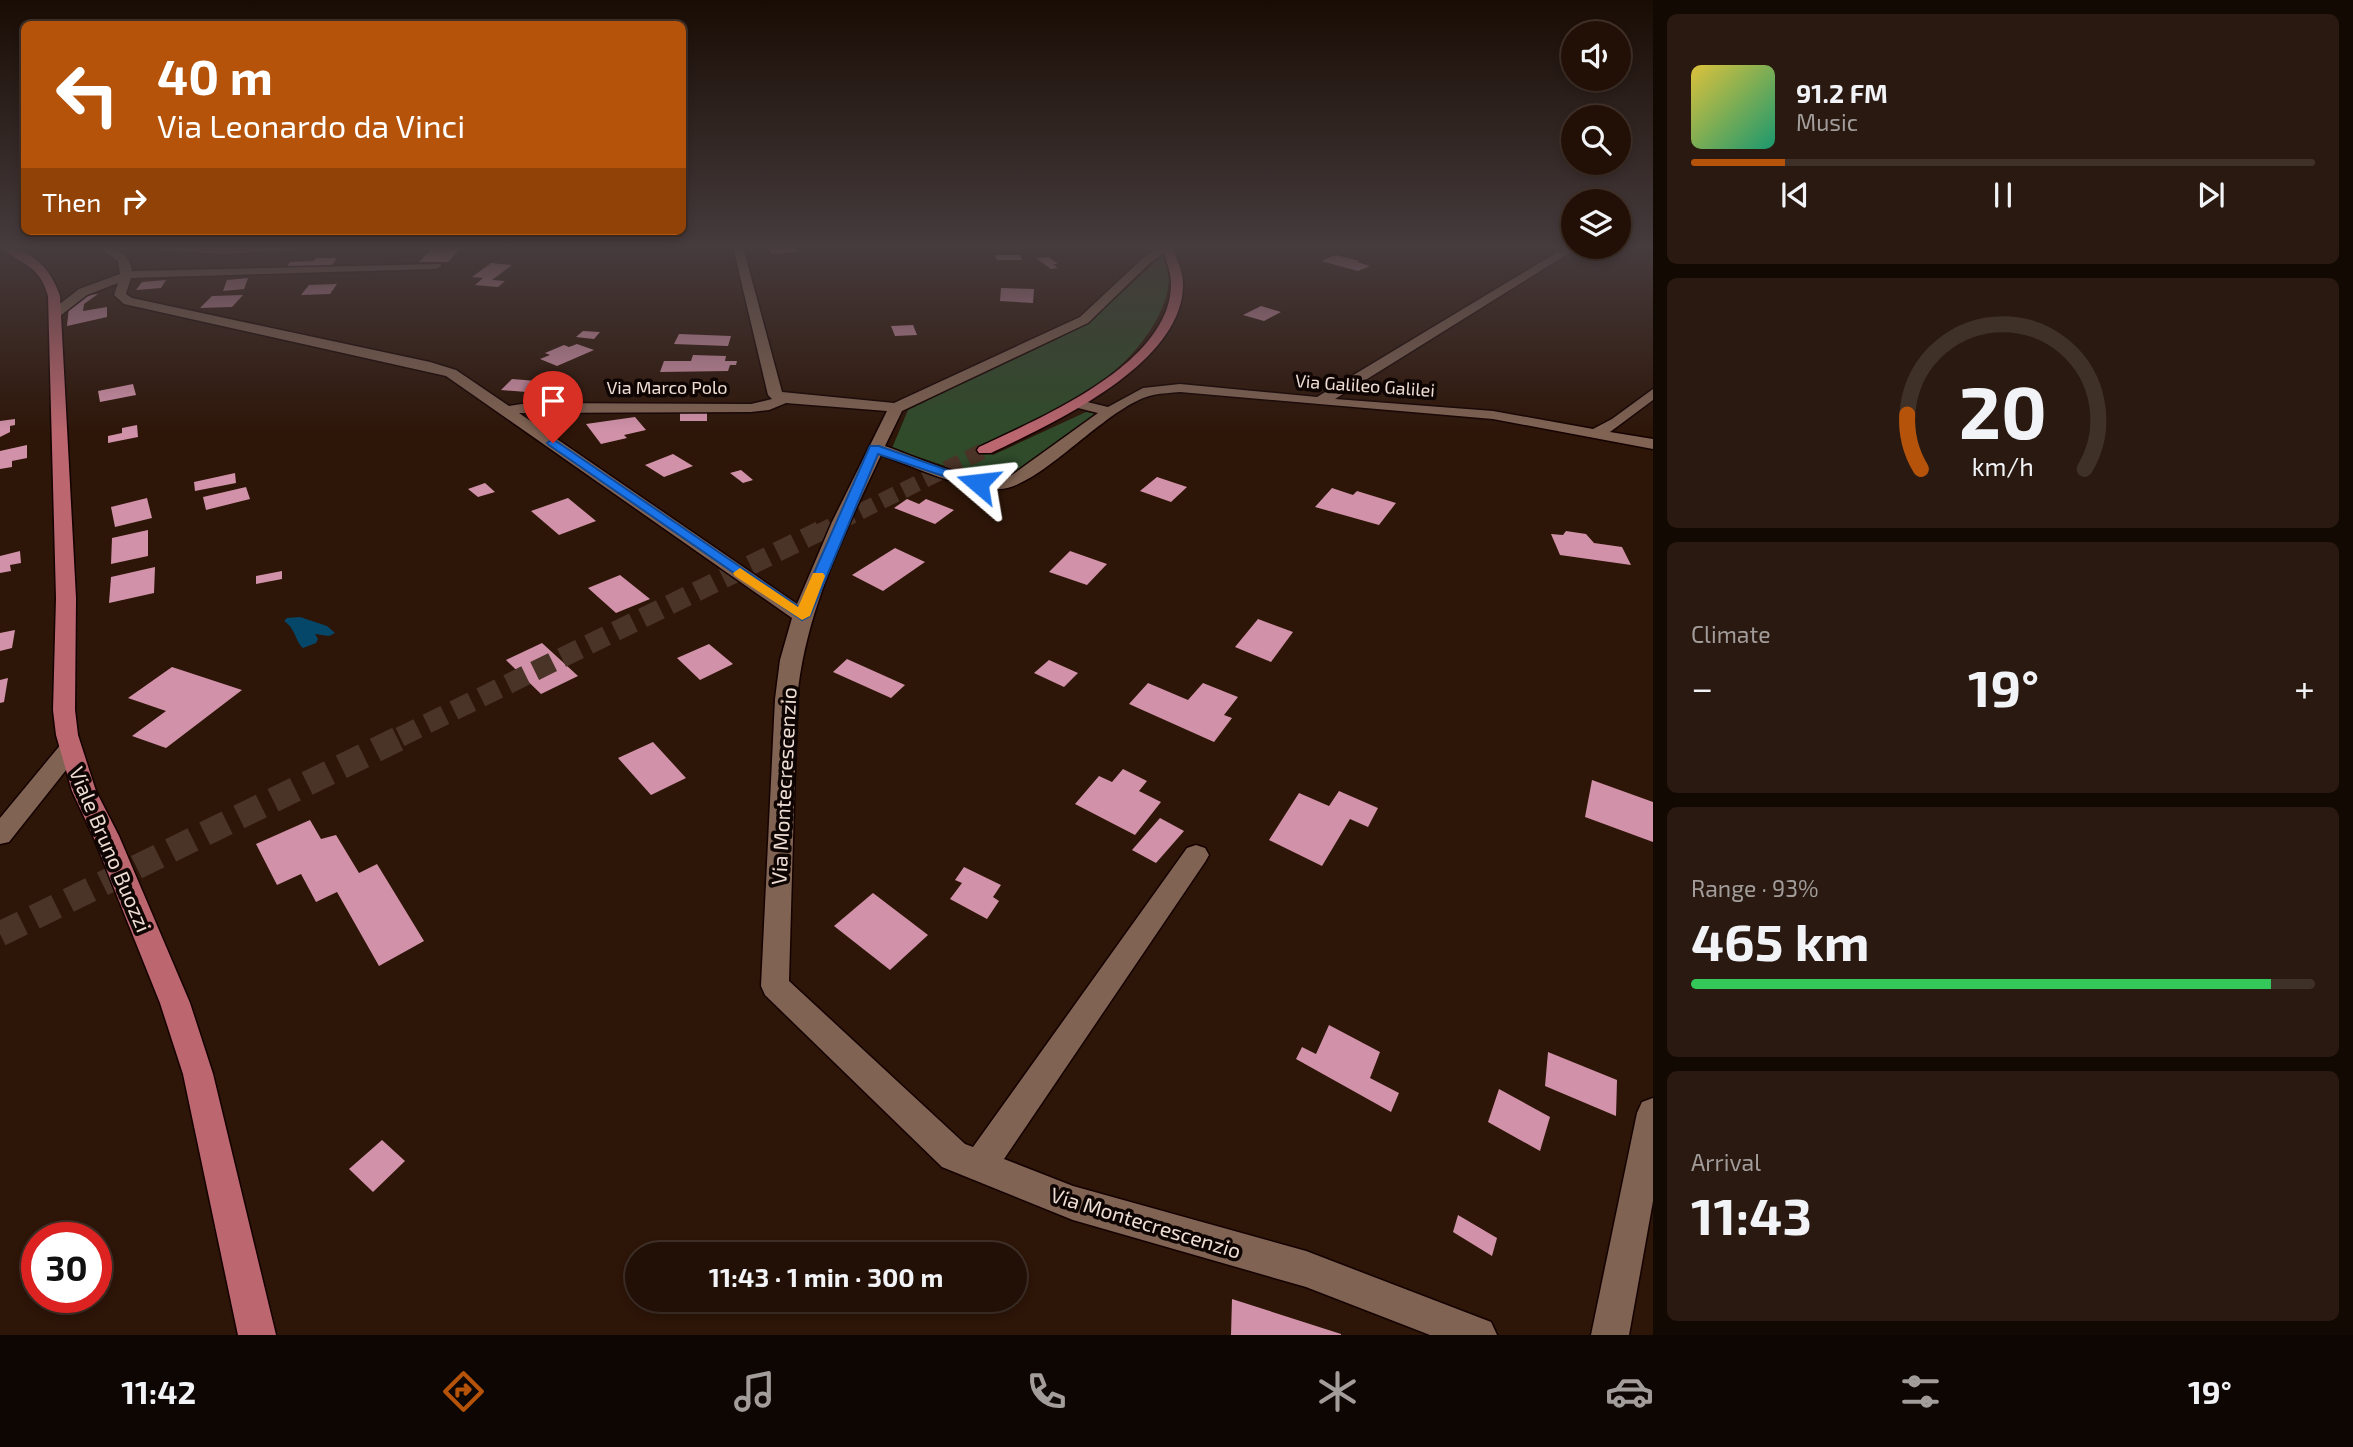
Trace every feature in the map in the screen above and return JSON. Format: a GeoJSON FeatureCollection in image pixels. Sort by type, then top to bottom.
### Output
{"type":"FeatureCollection","features":[{"type":"Feature","properties":{"kind":"main road","name":"Viale Bruno Buozzi"},"geometry":{"type":"LineString","coordinates":[[55,309],[58,471],[66,598],[64,710],[70,749],[84,791],[106,836],[175,1003],[194,1062],[257,1335]]}},
{"type":"Feature","properties":{"kind":"main road"},"geometry":{"type":"LineString","coordinates":[[985,450],[1079,404],[1128,368],[1152,342],[1172,309]]}},
{"type":"Feature","properties":{"kind":"street"},"geometry":{"type":"LineString","coordinates":[[56,313],[61,309]]}},
{"type":"Feature","properties":{"kind":"street"},"geometry":{"type":"LineString","coordinates":[[166,309],[438,368],[459,377],[802,616]]}},
{"type":"Feature","properties":{"kind":"street"},"geometry":{"type":"LineString","coordinates":[[754,309],[775,395],[782,399]]}},
{"type":"Feature","properties":{"kind":"street"},"geometry":{"type":"LineString","coordinates":[[896,408],[1084,320],[1095,309]]}},
{"type":"Feature","properties":{"kind":"street"},"geometry":{"type":"LineString","coordinates":[[1320,402],[1472,309]]}},
{"type":"Feature","properties":{"kind":"street","name":"Via Galileo Galilei"},"geometry":{"type":"LineString","coordinates":[[875,448],[960,478],[985,484],[1001,484],[1018,478],[1110,412],[1143,393],[1163,388],[1480,414],[1598,432],[1653,444]]}},
{"type":"Feature","properties":{"kind":"street"},"geometry":{"type":"LineString","coordinates":[[1598,432],[1621,419],[1653,393]]}},
{"type":"Feature","properties":{"kind":"street","name":"Via Marco Polo"},"geometry":{"type":"LineString","coordinates":[[508,411],[528,407],[730,406],[757,409],[773,405],[782,399],[852,402],[896,408]]}},
{"type":"Feature","properties":{"kind":"street"},"geometry":{"type":"LineString","coordinates":[[1079,404],[1110,412]]}},
{"type":"Feature","properties":{"kind":"street","name":"Via Montecrescenzio"},"geometry":{"type":"LineString","coordinates":[[896,408],[875,448],[802,616],[790,660],[786,690],[775,986],[954,1156],[1073,1203],[1307,1269],[1479,1335]]}},
{"type":"Feature","properties":{"kind":"street"},"geometry":{"type":"LineString","coordinates":[[0,835],[70,749]]}},
{"type":"Feature","properties":{"kind":"street"},"geometry":{"type":"LineString","coordinates":[[980,1166],[1196,855]]}},
{"type":"Feature","properties":{"kind":"street"},"geometry":{"type":"LineString","coordinates":[[1610,1335],[1649,1159],[1653,1114]]}},
{"type":"Feature","properties":{"kind":"green space"},"geometry":{"type":"Polygon","coordinates":[[[1104,309],[1162,309],[1142,341],[1124,363],[1102,381],[1054,411],[977,448],[993,455],[1086,412],[1097,414],[1011,476],[989,481],[892,448],[908,410],[1092,320],[1104,309]]]}},
{"type":"Feature","properties":{"kind":"water"},"geometry":{"type":"Polygon","coordinates":[[[300,617],[327,626],[335,633],[329,636],[315,634],[318,639],[316,643],[303,648],[284,621],[287,618],[300,617]]]}},
{"type":"Feature","properties":{"kind":"building"},"geometry":{"type":"Polygon","coordinates":[[[69,309],[107,309],[107,317],[67,326],[69,309]]]}},
{"type":"Feature","properties":{"kind":"building"},"geometry":{"type":"Polygon","coordinates":[[[1254,309],[1281,312],[1264,321],[1243,315],[1254,309]]]}},
{"type":"Feature","properties":{"kind":"building"},"geometry":{"type":"Polygon","coordinates":[[[913,325],[917,335],[895,336],[891,326],[913,325]]]}},
{"type":"Feature","properties":{"kind":"building"},"geometry":{"type":"Polygon","coordinates":[[[583,331],[600,332],[594,339],[576,337],[583,331]]]}},
{"type":"Feature","properties":{"kind":"building"},"geometry":{"type":"Polygon","coordinates":[[[679,334],[731,336],[728,346],[674,344],[679,334]]]}},
{"type":"Feature","properties":{"kind":"building"},"geometry":{"type":"Polygon","coordinates":[[[577,344],[594,350],[557,366],[540,359],[550,355],[545,353],[564,345],[569,347],[577,344]]]}},
{"type":"Feature","properties":{"kind":"building"},"geometry":{"type":"Polygon","coordinates":[[[693,355],[726,356],[725,361],[737,361],[736,365],[730,365],[728,371],[660,372],[664,361],[691,361],[693,355]]]}},
{"type":"Feature","properties":{"kind":"building"},"geometry":{"type":"Polygon","coordinates":[[[512,379],[562,383],[551,394],[501,390],[512,379]]]}},
{"type":"Feature","properties":{"kind":"building"},"geometry":{"type":"Polygon","coordinates":[[[133,384],[136,395],[100,402],[98,391],[133,384]]]}},
{"type":"Feature","properties":{"kind":"building"},"geometry":{"type":"Polygon","coordinates":[[[707,411],[707,421],[680,421],[680,412],[707,411]]]}},
{"type":"Feature","properties":{"kind":"building"},"geometry":{"type":"Polygon","coordinates":[[[635,417],[646,430],[601,444],[586,424],[635,417]]]}},
{"type":"Feature","properties":{"kind":"building"},"geometry":{"type":"Polygon","coordinates":[[[15,419],[15,425],[10,426],[10,432],[0,437],[0,421],[15,419]]]}},
{"type":"Feature","properties":{"kind":"building"},"geometry":{"type":"Polygon","coordinates":[[[137,425],[138,437],[108,443],[108,436],[122,433],[122,428],[137,425]]]}},
{"type":"Feature","properties":{"kind":"building"},"geometry":{"type":"Polygon","coordinates":[[[27,445],[27,458],[12,461],[12,467],[0,469],[0,451],[27,445]]]}},
{"type":"Feature","properties":{"kind":"building"},"geometry":{"type":"Polygon","coordinates":[[[673,454],[693,466],[664,477],[645,465],[673,454]]]}},
{"type":"Feature","properties":{"kind":"building"},"geometry":{"type":"Polygon","coordinates":[[[741,470],[753,480],[743,483],[730,473],[741,470]]]}},
{"type":"Feature","properties":{"kind":"building"},"geometry":{"type":"Polygon","coordinates":[[[235,473],[236,483],[195,491],[194,482],[235,473]]]}},
{"type":"Feature","properties":{"kind":"building"},"geometry":{"type":"Polygon","coordinates":[[[1157,477],[1187,487],[1171,502],[1140,491],[1157,477]]]}},
{"type":"Feature","properties":{"kind":"building"},"geometry":{"type":"Polygon","coordinates":[[[485,483],[495,492],[478,497],[468,489],[485,483]]]}},
{"type":"Feature","properties":{"kind":"building"},"geometry":{"type":"Polygon","coordinates":[[[246,487],[250,499],[206,510],[203,497],[246,487]]]}},
{"type":"Feature","properties":{"kind":"building"},"geometry":{"type":"Polygon","coordinates":[[[1332,488],[1353,495],[1357,491],[1396,503],[1379,525],[1315,507],[1332,488]]]}},
{"type":"Feature","properties":{"kind":"building"},"geometry":{"type":"Polygon","coordinates":[[[147,498],[152,518],[115,527],[111,507],[147,498]]]}},
{"type":"Feature","properties":{"kind":"building"},"geometry":{"type":"Polygon","coordinates":[[[568,498],[596,521],[559,535],[531,511],[568,498]]]}},
{"type":"Feature","properties":{"kind":"building"},"geometry":{"type":"Polygon","coordinates":[[[907,499],[919,504],[926,499],[954,510],[935,524],[894,508],[907,499]]]}},
{"type":"Feature","properties":{"kind":"building"},"geometry":{"type":"Polygon","coordinates":[[[148,530],[148,556],[111,564],[112,538],[148,530]]]}},
{"type":"Feature","properties":{"kind":"building"},"geometry":{"type":"Polygon","coordinates":[[[1566,531],[1586,534],[1594,543],[1622,547],[1631,565],[1560,555],[1551,534],[1563,535],[1566,531]]]}},
{"type":"Feature","properties":{"kind":"building"},"geometry":{"type":"Polygon","coordinates":[[[895,548],[925,562],[883,591],[852,575],[895,548]]]}},
{"type":"Feature","properties":{"kind":"building"},"geometry":{"type":"Polygon","coordinates":[[[20,551],[21,563],[10,565],[11,571],[0,573],[0,556],[20,551]]]}},
{"type":"Feature","properties":{"kind":"building"},"geometry":{"type":"Polygon","coordinates":[[[1070,551],[1107,564],[1087,585],[1049,572],[1070,551]]]}},
{"type":"Feature","properties":{"kind":"building"},"geometry":{"type":"Polygon","coordinates":[[[155,567],[154,593],[109,603],[111,577],[155,567]]]}},
{"type":"Feature","properties":{"kind":"building"},"geometry":{"type":"Polygon","coordinates":[[[282,571],[282,579],[256,584],[256,576],[282,571]]]}},
{"type":"Feature","properties":{"kind":"building"},"geometry":{"type":"Polygon","coordinates":[[[620,575],[650,599],[616,613],[588,588],[620,575]]]}},
{"type":"Feature","properties":{"kind":"building"},"geometry":{"type":"Polygon","coordinates":[[[1258,619],[1293,632],[1271,662],[1235,647],[1258,619]]]}},
{"type":"Feature","properties":{"kind":"building"},"geometry":{"type":"Polygon","coordinates":[[[15,630],[12,648],[0,651],[0,633],[15,630]]]}},
{"type":"Feature","properties":{"kind":"building"},"geometry":{"type":"Polygon","coordinates":[[[542,643],[578,676],[541,694],[506,660],[542,643]]]}},
{"type":"Feature","properties":{"kind":"building"},"geometry":{"type":"Polygon","coordinates":[[[709,644],[733,664],[700,680],[677,658],[709,644]]]}},
{"type":"Feature","properties":{"kind":"building"},"geometry":{"type":"Polygon","coordinates":[[[847,659],[905,685],[891,698],[833,672],[847,659]]]}},
{"type":"Feature","properties":{"kind":"building"},"geometry":{"type":"Polygon","coordinates":[[[1049,660],[1078,673],[1064,687],[1034,673],[1049,660]]]}},
{"type":"Feature","properties":{"kind":"building"},"geometry":{"type":"Polygon","coordinates":[[[172,667],[242,690],[166,748],[132,736],[166,711],[128,698],[172,667]]]}},
{"type":"Feature","properties":{"kind":"building"},"geometry":{"type":"Polygon","coordinates":[[[8,678],[4,702],[0,703],[0,680],[8,678]]]}},
{"type":"Feature","properties":{"kind":"building"},"geometry":{"type":"Polygon","coordinates":[[[1148,683],[1188,700],[1203,683],[1238,697],[1224,715],[1232,718],[1214,742],[1129,704],[1148,683]]]}},
{"type":"Feature","properties":{"kind":"building"},"geometry":{"type":"Polygon","coordinates":[[[653,742],[686,778],[651,795],[618,758],[653,742]]]}},
{"type":"Feature","properties":{"kind":"building"},"geometry":{"type":"Polygon","coordinates":[[[1123,769],[1147,781],[1139,791],[1161,802],[1135,835],[1075,804],[1099,776],[1112,782],[1123,769]]]}},
{"type":"Feature","properties":{"kind":"building"},"geometry":{"type":"Polygon","coordinates":[[[1592,780],[1653,802],[1653,842],[1585,817],[1592,780]]]}},
{"type":"Feature","properties":{"kind":"building"},"geometry":{"type":"Polygon","coordinates":[[[1339,791],[1378,808],[1368,827],[1350,819],[1322,866],[1269,840],[1299,793],[1329,806],[1339,791]]]}},
{"type":"Feature","properties":{"kind":"building"},"geometry":{"type":"Polygon","coordinates":[[[1160,818],[1184,831],[1156,863],[1132,850],[1160,818]]]}},
{"type":"Feature","properties":{"kind":"building"},"geometry":{"type":"Polygon","coordinates":[[[310,820],[321,839],[336,835],[359,873],[377,864],[424,941],[379,966],[337,892],[316,902],[301,874],[277,885],[256,844],[310,820]]]}},
{"type":"Feature","properties":{"kind":"building"},"geometry":{"type":"Polygon","coordinates":[[[964,867],[1001,885],[993,897],[999,901],[987,919],[950,899],[962,883],[955,880],[964,867]]]}},
{"type":"Feature","properties":{"kind":"building"},"geometry":{"type":"Polygon","coordinates":[[[873,893],[928,935],[890,970],[834,926],[873,893]]]}},
{"type":"Feature","properties":{"kind":"building"},"geometry":{"type":"Polygon","coordinates":[[[1329,1025],[1380,1052],[1370,1078],[1399,1093],[1391,1112],[1296,1059],[1302,1047],[1316,1054],[1329,1025]]]}},
{"type":"Feature","properties":{"kind":"building"},"geometry":{"type":"Polygon","coordinates":[[[1548,1052],[1617,1080],[1616,1116],[1545,1086],[1548,1052]]]}},
{"type":"Feature","properties":{"kind":"building"},"geometry":{"type":"Polygon","coordinates":[[[1499,1089],[1550,1117],[1540,1151],[1488,1122],[1499,1089]]]}},
{"type":"Feature","properties":{"kind":"building"},"geometry":{"type":"Polygon","coordinates":[[[382,1140],[405,1161],[373,1192],[349,1169],[382,1140]]]}},
{"type":"Feature","properties":{"kind":"building"},"geometry":{"type":"Polygon","coordinates":[[[1458,1215],[1497,1238],[1492,1256],[1453,1232],[1458,1215]]]}},
{"type":"Feature","properties":{"kind":"building"},"geometry":{"type":"Polygon","coordinates":[[[1232,1299],[1341,1334],[1341,1335],[1231,1335],[1232,1299]]]}},
{"type":"Feature","properties":{"kind":"tunnel"},"geometry":{"type":"LineString","coordinates":[[817,533],[985,450]]}},
{"type":"Feature","properties":{"kind":"tunnel"},"geometry":{"type":"LineString","coordinates":[[400,737],[820,531]]}},
{"type":"Feature","properties":{"kind":"tunnel"},"geometry":{"type":"LineString","coordinates":[[0,934],[404,736]]}},
{"type":"Feature","properties":{"kind":"slow traffic"},"geometry":{"type":"LineString","coordinates":[[740,573],[802,616],[818,576]]}},
{"type":"Feature","properties":{"kind":"route"},"geometry":{"type":"LineString","coordinates":[[553,443],[802,616],[875,448],[978,483]]}}]}
